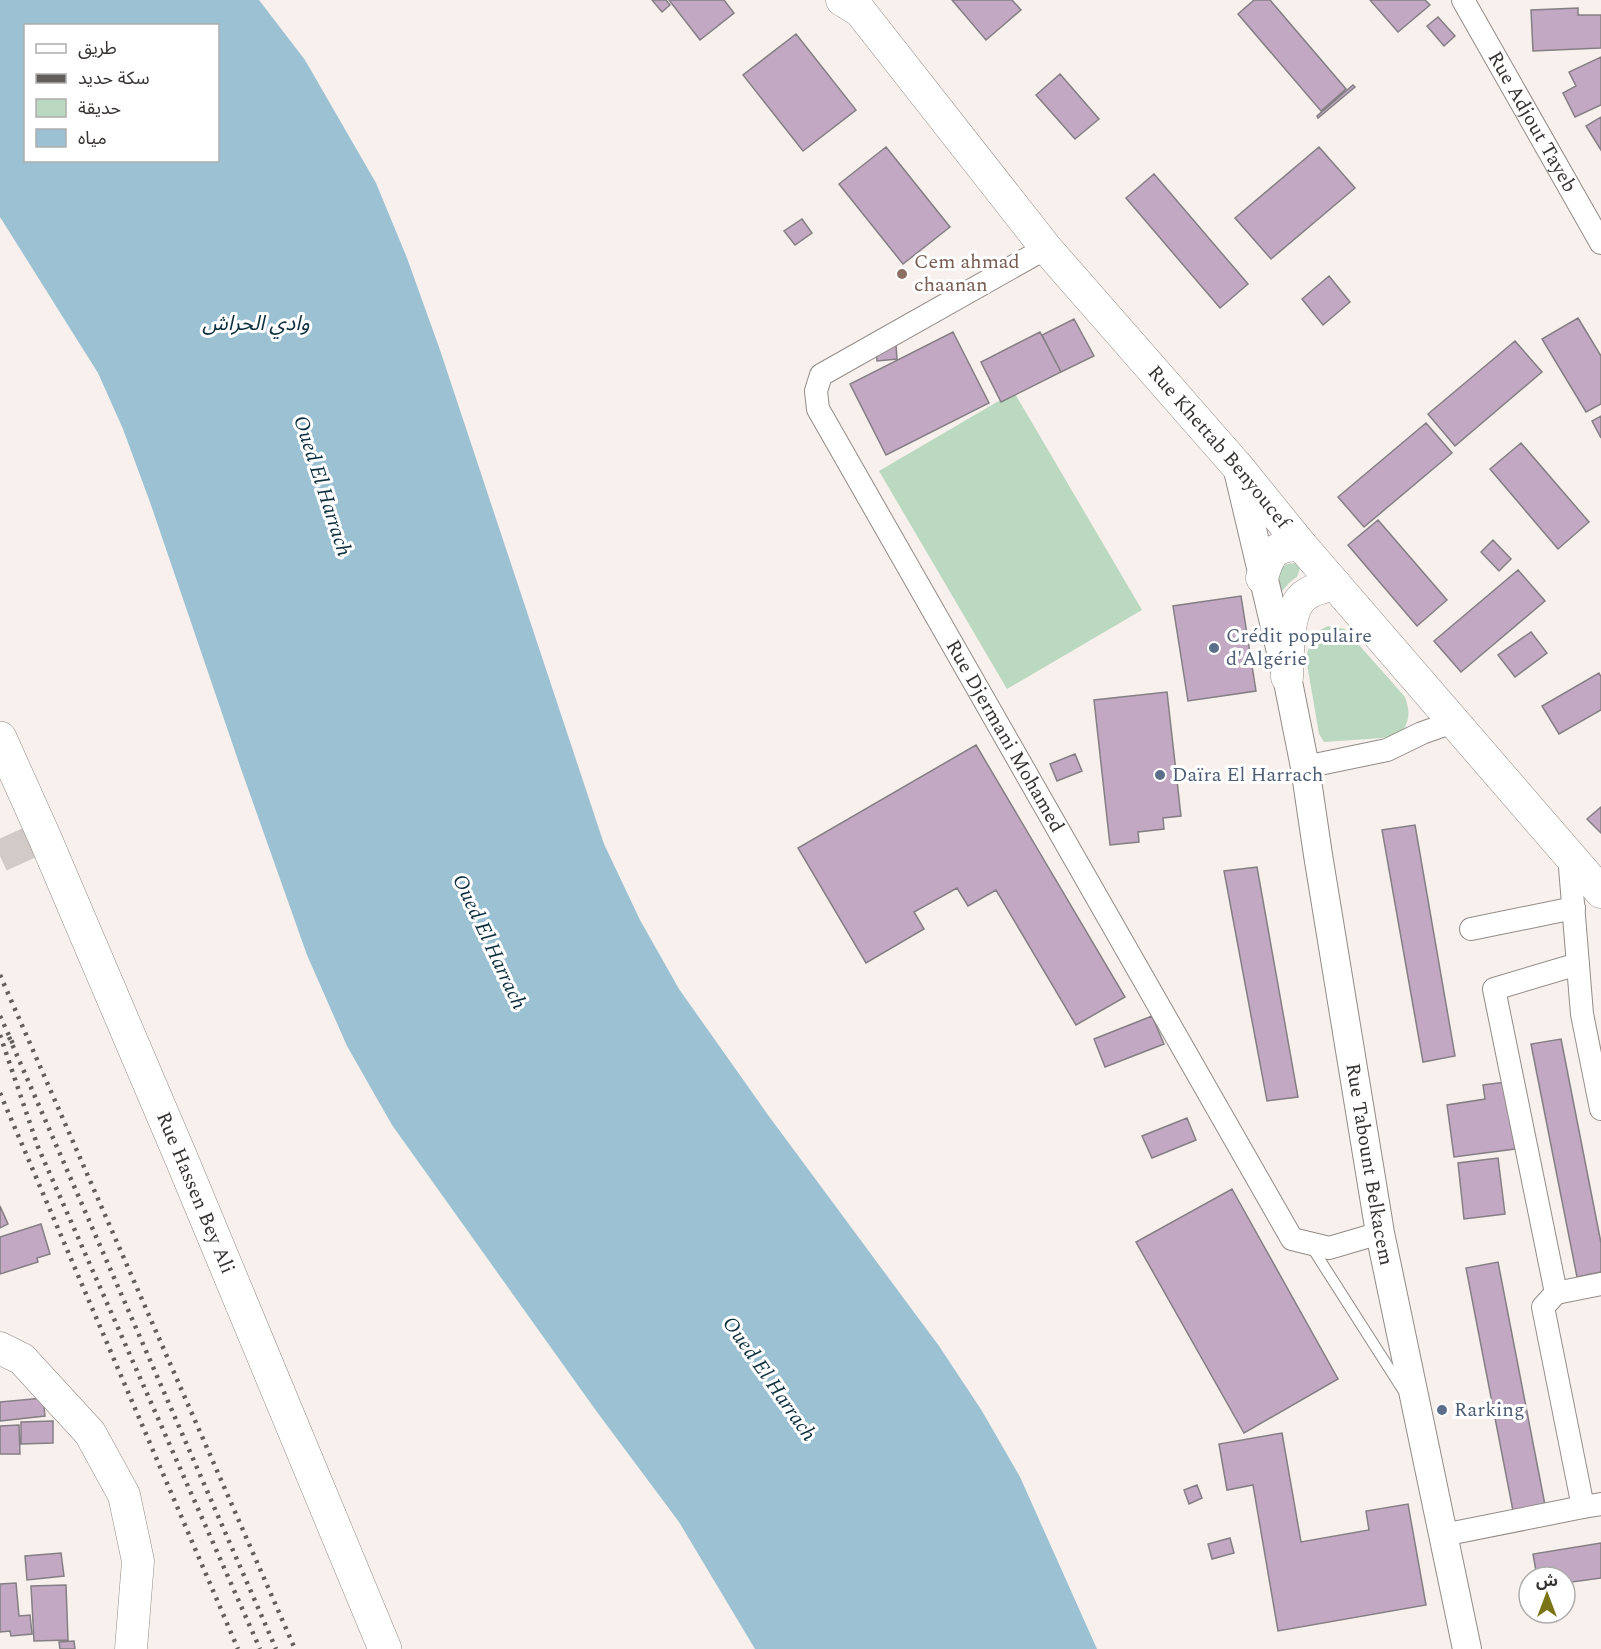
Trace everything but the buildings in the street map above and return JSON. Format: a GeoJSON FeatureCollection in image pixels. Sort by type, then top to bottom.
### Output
{"type":"FeatureCollection","features":[{"type":"Feature","properties":{"kind":"main road","name":"Rue Khettab Benyoucef"},"geometry":{"type":"LineString","coordinates":[[842,0],[860,11],[1046,248],[1237,466],[1301,545],[1601,892]]}},
{"type":"Feature","properties":{"kind":"main road"},"geometry":{"type":"LineString","coordinates":[[1262,578],[1269,557],[1275,551],[1282,546],[1301,545]]}},
{"type":"Feature","properties":{"kind":"main road"},"geometry":{"type":"LineString","coordinates":[[1287,677],[1290,627],[1299,601],[1314,590],[1335,584]]}},
{"type":"Feature","properties":{"kind":"main road","name":"Rue Hassen Bey Ali"},"geometry":{"type":"LineString","coordinates":[[0,738],[168,1128],[385,1649]]}},
{"type":"Feature","properties":{"kind":"main road"},"geometry":{"type":"LineString","coordinates":[[0,1348],[22,1359],[90,1433],[124,1495],[138,1561],[131,1649]]}},
{"type":"Feature","properties":{"kind":"street","name":"Rue Adjout Tayeb"},"geometry":{"type":"LineString","coordinates":[[1463,0],[1601,243]]}},
{"type":"Feature","properties":{"kind":"street","name":"Rue Djermani Mohamed"},"geometry":{"type":"LineString","coordinates":[[1046,248],[821,375],[816,391],[818,409],[1292,1239],[1329,1248],[1380,1233]]}},
{"type":"Feature","properties":{"kind":"street","name":"Rue Tabount Belkacem"},"geometry":{"type":"LineString","coordinates":[[1237,466],[1287,677],[1305,767],[1380,1233],[1467,1649]]}},
{"type":"Feature","properties":{"kind":"street"},"geometry":{"type":"LineString","coordinates":[[1305,767],[1387,750],[1422,733],[1453,722]]}},
{"type":"Feature","properties":{"kind":"street"},"geometry":{"type":"LineString","coordinates":[[1569,855],[1582,1014],[1601,1109]]}},
{"type":"Feature","properties":{"kind":"street"},"geometry":{"type":"LineString","coordinates":[[1471,929],[1574,908]]}},
{"type":"Feature","properties":{"kind":"street"},"geometry":{"type":"LineString","coordinates":[[1556,1293],[1494,989],[1578,963]]}},
{"type":"Feature","properties":{"kind":"street"},"geometry":{"type":"LineString","coordinates":[[1443,1535],[1592,1506],[1544,1307],[1556,1293],[1601,1284]]}},
{"type":"Feature","properties":{"kind":"lane"},"geometry":{"type":"LineString","coordinates":[[1309,1243],[1417,1412]]}},
{"type":"Feature","properties":{"kind":"green space"},"geometry":{"type":"Polygon","coordinates":[[[1014,392],[1142,610],[1007,689],[879,471],[1014,392]]]}},
{"type":"Feature","properties":{"kind":"green space"},"geometry":{"type":"Polygon","coordinates":[[[1296,563],[1300,568],[1297,577],[1278,595],[1274,594],[1279,570],[1287,564],[1296,563]]]}},
{"type":"Feature","properties":{"kind":"green space"},"geometry":{"type":"Polygon","coordinates":[[[1328,626],[1345,629],[1405,697],[1408,715],[1402,733],[1382,738],[1324,742],[1319,734],[1306,658],[1311,639],[1318,631],[1328,626]]]}},
{"type":"Feature","properties":{"kind":"water","name":"وادي الحراش"},"geometry":{"type":"Polygon","coordinates":[[[0,0],[259,0],[305,60],[376,183],[407,258],[440,350],[604,844],[640,920],[679,989],[768,1115],[939,1346],[982,1411],[1020,1477],[1097,1649],[755,1649],[679,1522],[597,1412],[392,1125],[347,1046],[307,955],[151,505],[123,429],[98,373],[0,217],[0,0]]]}},
{"type":"Feature","properties":{"kind":"tunnel"},"geometry":{"type":"LineString","coordinates":[[0,856],[44,836]]}},
{"type":"Feature","properties":{"kind":"railway"},"geometry":{"type":"LineString","coordinates":[[0,975],[295,1649]]}},
{"type":"Feature","properties":{"kind":"railway"},"geometry":{"type":"LineString","coordinates":[[0,1016],[13,1044]]}},
{"type":"Feature","properties":{"kind":"railway"},"geometry":{"type":"LineString","coordinates":[[0,1035],[38,1147],[260,1649]]}},
{"type":"Feature","properties":{"kind":"railway"},"geometry":{"type":"LineString","coordinates":[[9,1037],[276,1649]]}},
{"type":"Feature","properties":{"kind":"railway"},"geometry":{"type":"LineString","coordinates":[[0,1093],[238,1649]]}},
{"type":"Feature","properties":{"kind":"place","name":"Cem ahmad chaanan"},"geometry":{"type":"Point","coordinates":[902,274]}},
{"type":"Feature","properties":{"kind":"place","name":"Crédit populaire d'Algérie"},"geometry":{"type":"Point","coordinates":[1214,648]}},
{"type":"Feature","properties":{"kind":"place","name":"Daïra El Harrach"},"geometry":{"type":"Point","coordinates":[1160,775]}},
{"type":"Feature","properties":{"kind":"place","name":"Rarking"},"geometry":{"type":"Point","coordinates":[1442,1410]}},
{"type":"Feature","properties":{"kind":"water label","name":"Oued El Harrach"},"geometry":{"type":"Point","coordinates":[322,486]}},
{"type":"Feature","properties":{"kind":"water label","name":"Oued El Harrach"},"geometry":{"type":"Point","coordinates":[489,942]}},
{"type":"Feature","properties":{"kind":"water label","name":"Oued El Harrach"},"geometry":{"type":"Point","coordinates":[769,1379]}}]}
